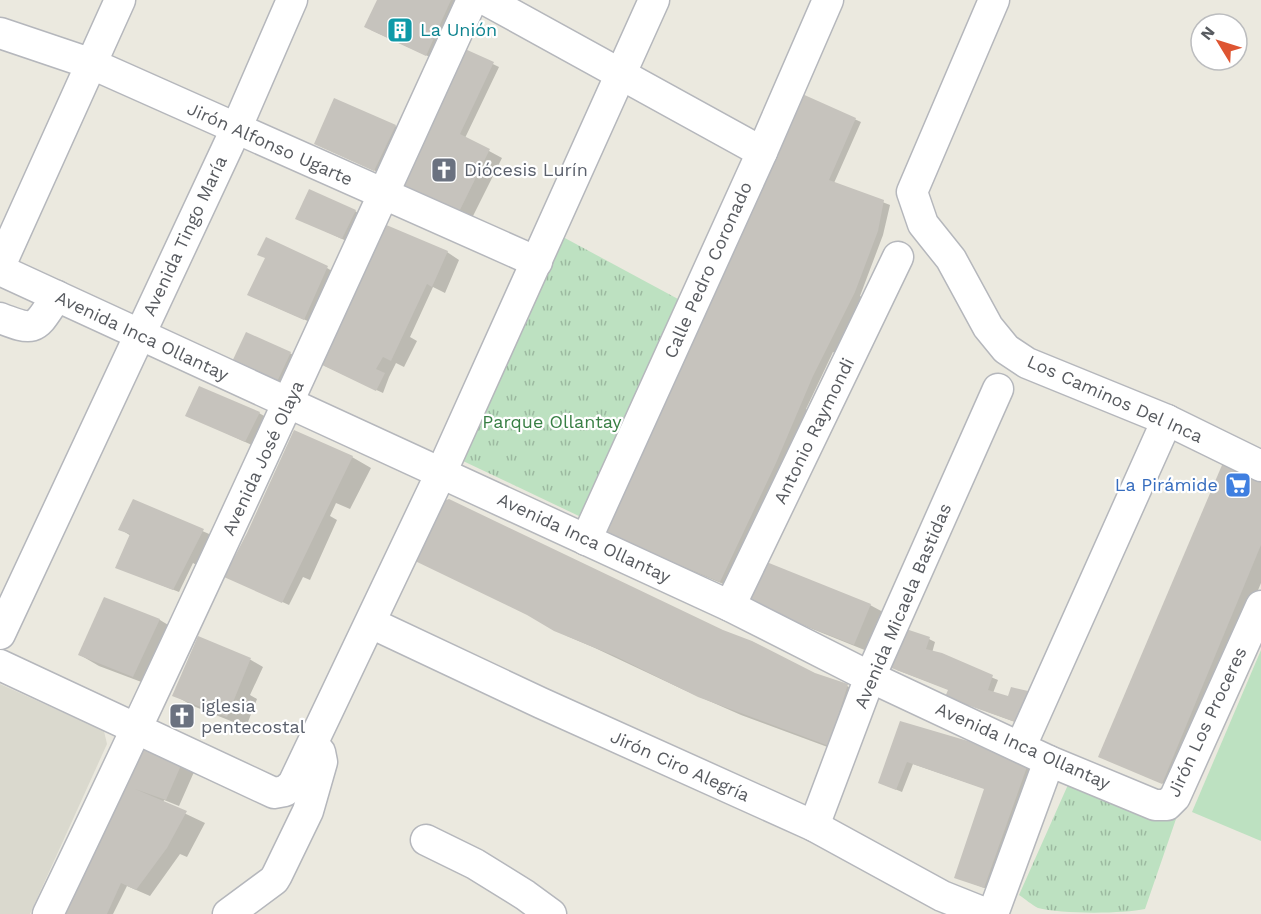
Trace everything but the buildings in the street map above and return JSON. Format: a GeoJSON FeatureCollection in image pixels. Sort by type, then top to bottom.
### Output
{"type":"FeatureCollection","features":[{"type":"Feature","properties":{"kind":"street"},"geometry":{"type":"LineString","coordinates":[[0,266],[120,0]]}},
{"type":"Feature","properties":{"kind":"street","name":"Avenida Tingo María"},"geometry":{"type":"LineString","coordinates":[[0,634],[236,129],[292,0]]}},
{"type":"Feature","properties":{"kind":"street","name":"Avenida José Olaya"},"geometry":{"type":"LineString","coordinates":[[48,914],[137,729],[472,0]]}},
{"type":"Feature","properties":{"kind":"street"},"geometry":{"type":"LineString","coordinates":[[486,0],[762,152]]}},
{"type":"Feature","properties":{"kind":"street"},"geometry":{"type":"LineString","coordinates":[[0,665],[274,794],[285,791],[293,784],[441,472],[654,0]]}},
{"type":"Feature","properties":{"kind":"street","name":"Calle Pedro Coronado"},"geometry":{"type":"LineString","coordinates":[[586,540],[762,152],[828,0]]}},
{"type":"Feature","properties":{"kind":"street","name":"Los Caminos Del Inca"},"geometry":{"type":"LineString","coordinates":[[994,0],[912,192],[922,224],[951,259],[988,327],[1006,350],[1027,363],[1167,420],[1261,466]]}},
{"type":"Feature","properties":{"kind":"street","name":"Jirón Alfonso Ugarte"},"geometry":{"type":"LineString","coordinates":[[0,33],[92,64],[537,262]]}},
{"type":"Feature","properties":{"kind":"street","name":"Antonio Raymondi"},"geometry":{"type":"LineString","coordinates":[[730,606],[898,257]]}},
{"type":"Feature","properties":{"kind":"street","name":"Avenida Inca Ollantay"},"geometry":{"type":"LineString","coordinates":[[0,270],[730,606],[870,677],[1049,761],[1155,805],[1167,805]]}},
{"type":"Feature","properties":{"kind":"street"},"geometry":{"type":"LineString","coordinates":[[0,318],[25,328],[34,326],[57,296]]}},
{"type":"Feature","properties":{"kind":"street","name":"Avenida Micaela Bastidas"},"geometry":{"type":"LineString","coordinates":[[814,826],[870,677],[998,389]]}},
{"type":"Feature","properties":{"kind":"street"},"geometry":{"type":"LineString","coordinates":[[1021,746],[1167,420]]}},
{"type":"Feature","properties":{"kind":"street","name":"Jirón Los Proceres"},"geometry":{"type":"LineString","coordinates":[[1167,805],[1175,797],[1261,606]]}},
{"type":"Feature","properties":{"kind":"street","name":"Jirón Ciro Alegría"},"geometry":{"type":"LineString","coordinates":[[370,623],[814,826],[942,896],[987,914]]}},
{"type":"Feature","properties":{"kind":"street"},"geometry":{"type":"LineString","coordinates":[[228,914],[274,880],[277,875],[308,811],[322,762],[320,752],[313,744]]}},
{"type":"Feature","properties":{"kind":"street"},"geometry":{"type":"LineString","coordinates":[[993,914],[1049,761]]}},
{"type":"Feature","properties":{"kind":"street"},"geometry":{"type":"LineString","coordinates":[[426,840],[475,864],[551,914]]}},
{"type":"Feature","properties":{"kind":"shaded area"},"geometry":{"type":"Polygon","coordinates":[[[0,684],[104,731],[107,744],[30,914],[0,914],[0,684]]]}},
{"type":"Feature","properties":{"kind":"green space","name":"Parque Ollantay"},"geometry":{"type":"Polygon","coordinates":[[[563,237],[678,299],[581,517],[463,461],[563,237]]]}},
{"type":"Feature","properties":{"kind":"green space"},"geometry":{"type":"Polygon","coordinates":[[[1261,650],[1261,841],[1192,812],[1261,650]]]}},
{"type":"Feature","properties":{"kind":"green space"},"geometry":{"type":"Polygon","coordinates":[[[1071,778],[1176,819],[1145,909],[1107,912],[1048,910],[1038,908],[1019,895],[1071,778]]]}},
{"type":"Feature","properties":{"kind":"place","name":"La Unión"},"geometry":{"type":"Point","coordinates":[400,30]}},
{"type":"Feature","properties":{"kind":"place","name":"Diócesis Lurín"},"geometry":{"type":"Point","coordinates":[444,170]}},
{"type":"Feature","properties":{"kind":"place","name":"La Pirámide"},"geometry":{"type":"Point","coordinates":[1238,485]}},
{"type":"Feature","properties":{"kind":"place","name":"iglesia pentecostal"},"geometry":{"type":"Point","coordinates":[182,716]}}]}
